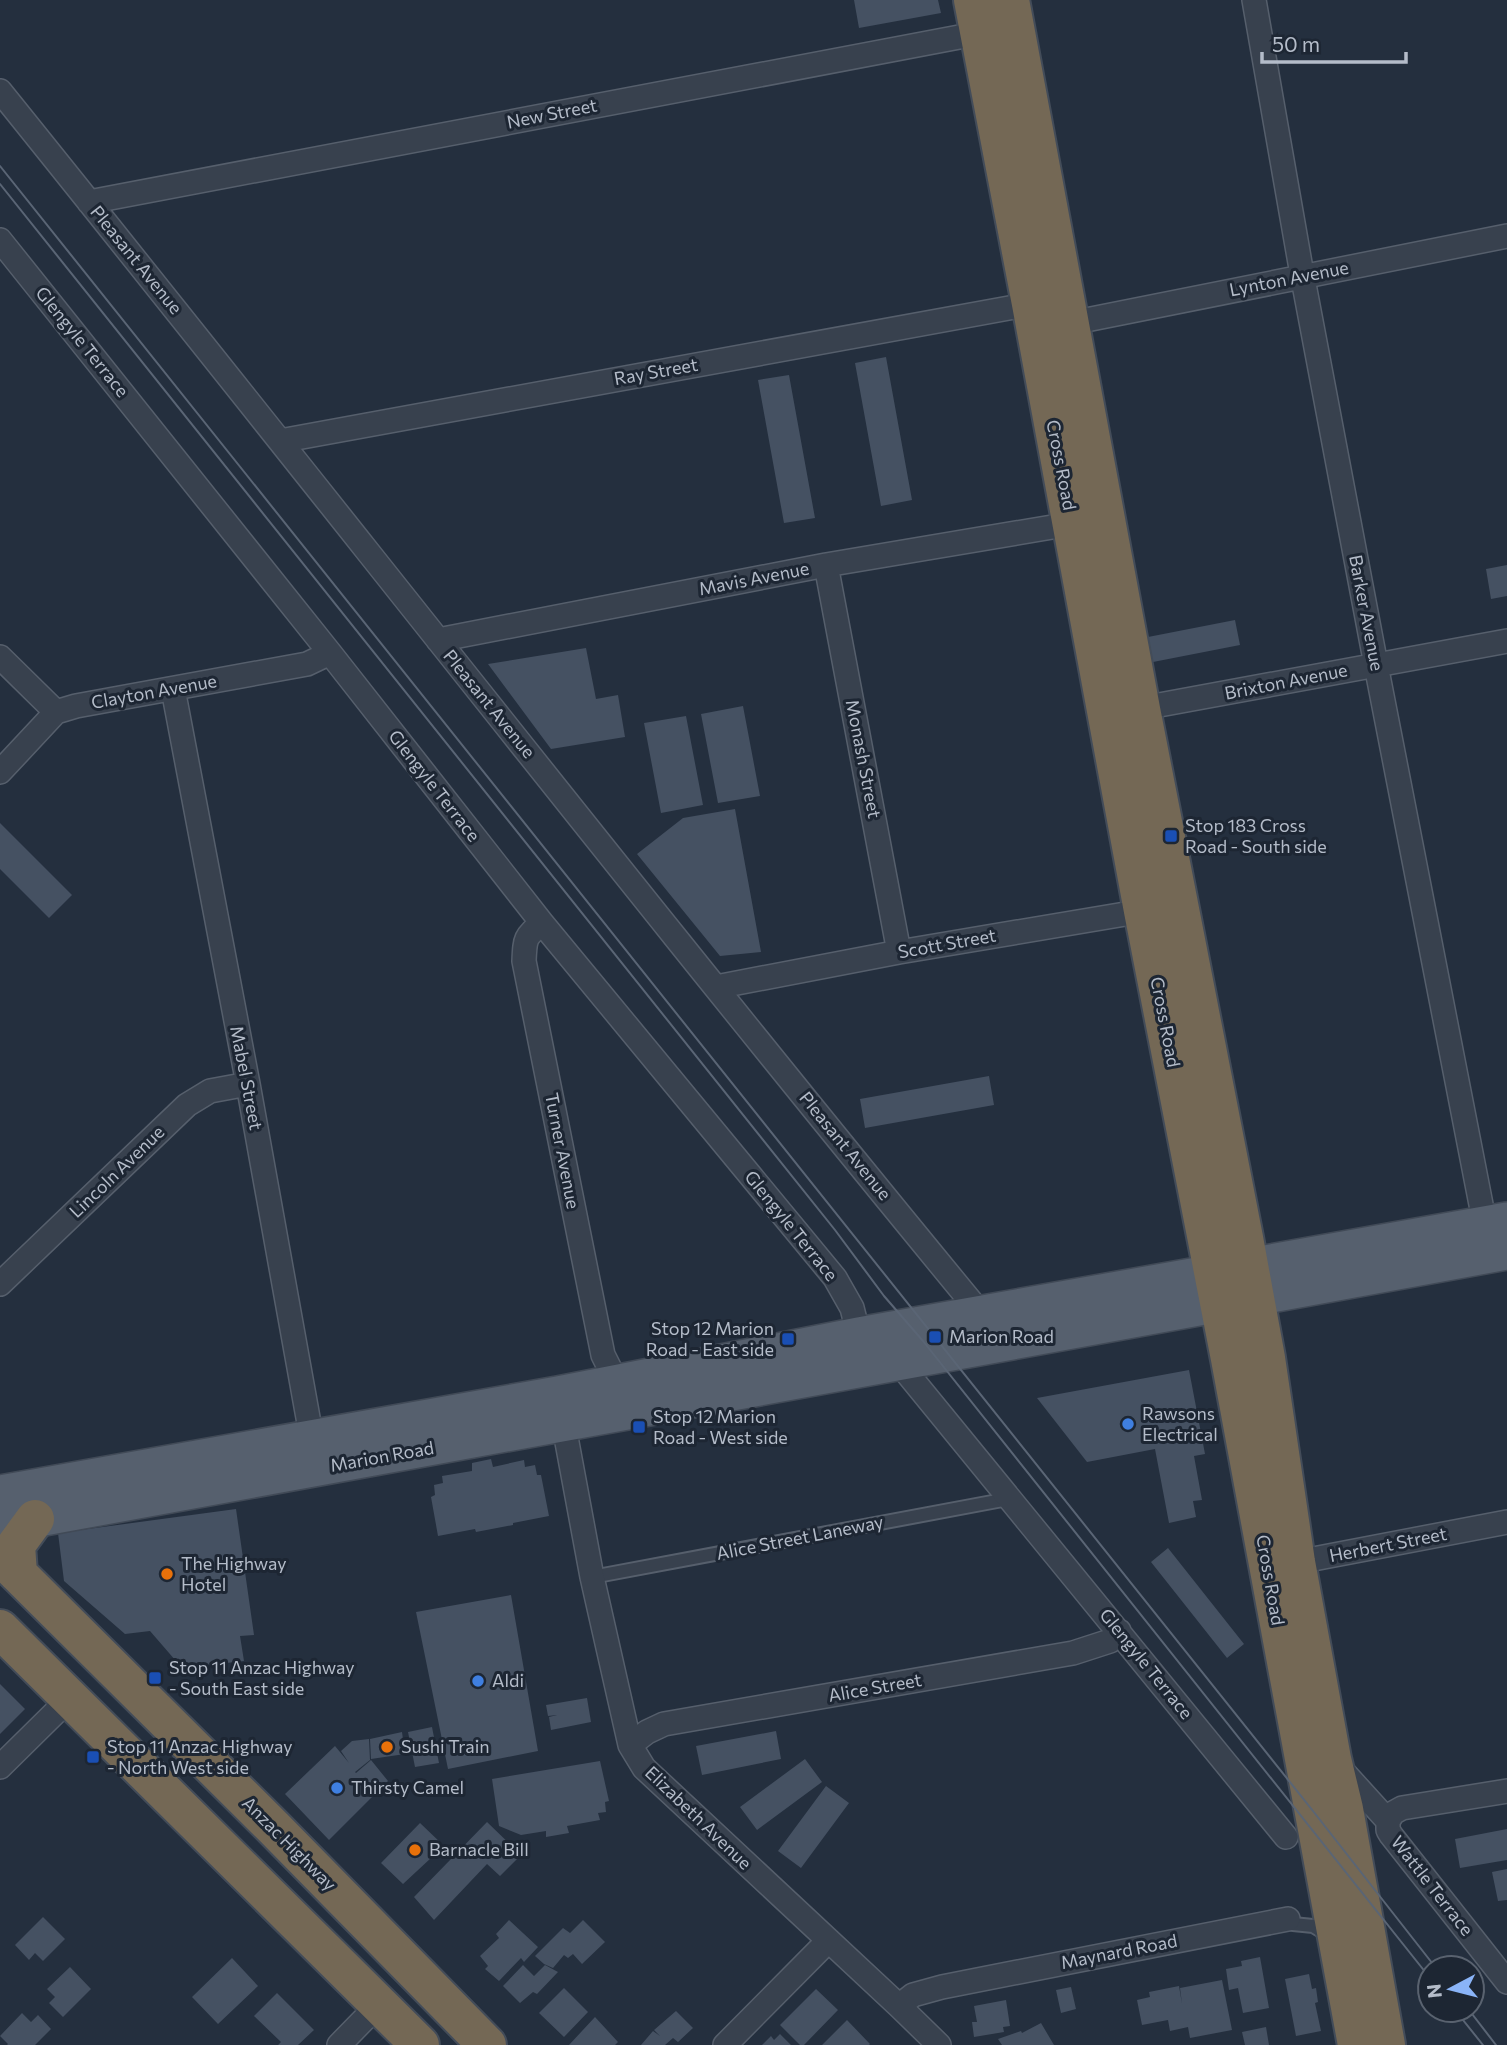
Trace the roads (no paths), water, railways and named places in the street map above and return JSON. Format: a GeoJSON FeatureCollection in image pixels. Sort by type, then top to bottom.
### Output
{"type":"FeatureCollection","features":[{"type":"Feature","properties":{"kind":"highway","name":"Cross Road"},"geometry":{"type":"LineString","coordinates":[[994,15],[1031,304],[1089,521],[1123,712],[1220,1209],[1282,1565],[1337,1942],[1357,2045]]}},
{"type":"Feature","properties":{"kind":"highway","name":"Cross Road"},"geometry":{"type":"LineString","coordinates":[[994,15],[1071,323],[1089,521]]}},
{"type":"Feature","properties":{"kind":"highway"},"geometry":{"type":"LineString","coordinates":[[9,1565],[16,1545],[17,1522]]}},
{"type":"Feature","properties":{"kind":"highway","name":"Anzac Highway"},"geometry":{"type":"LineString","coordinates":[[9,1565],[487,2045]]}},
{"type":"Feature","properties":{"kind":"highway","name":"Cross Road"},"geometry":{"type":"LineString","coordinates":[[1282,1565],[1344,1809],[1386,2045]]}},
{"type":"Feature","properties":{"kind":"highway"},"geometry":{"type":"LineString","coordinates":[[0,1629],[420,2045]]}},
{"type":"Feature","properties":{"kind":"highway"},"geometry":{"type":"LineString","coordinates":[[208,1836],[239,1794]]}},
{"type":"Feature","properties":{"kind":"main road"},"geometry":{"type":"LineString","coordinates":[[1220,1209],[1278,1246],[1304,1272],[1248,1359],[1211,1339],[1157,1299],[1194,1239],[1220,1209]]}},
{"type":"Feature","properties":{"kind":"main road","name":"Marion Road"},"geometry":{"type":"LineString","coordinates":[[0,1494],[315,1453],[561,1409],[898,1362],[1157,1299],[1500,1233]]}},
{"type":"Feature","properties":{"kind":"main road","name":"Marion Road"},"geometry":{"type":"LineString","coordinates":[[561,1409],[610,1369],[859,1336],[982,1315],[1157,1299]]}},
{"type":"Feature","properties":{"kind":"main road","name":"Marion Road"},"geometry":{"type":"LineString","coordinates":[[17,1522],[315,1453]]}},
{"type":"Feature","properties":{"kind":"street","name":"Barker Avenue"},"geometry":{"type":"LineString","coordinates":[[1254,0],[1376,665],[1500,1233]]}},
{"type":"Feature","properties":{"kind":"street","name":"New Street"},"geometry":{"type":"LineString","coordinates":[[89,202],[994,15]]}},
{"type":"Feature","properties":{"kind":"street","name":"Pleasant Avenue"},"geometry":{"type":"LineString","coordinates":[[0,90],[716,987],[982,1315]]}},
{"type":"Feature","properties":{"kind":"street","name":"Lynton Avenue"},"geometry":{"type":"LineString","coordinates":[[1071,323],[1507,236]]}},
{"type":"Feature","properties":{"kind":"street","name":"Glengyle Terrace"},"geometry":{"type":"LineString","coordinates":[[0,240],[542,923],[835,1278],[852,1308],[859,1336]]}},
{"type":"Feature","properties":{"kind":"street","name":"Ray Street"},"geometry":{"type":"LineString","coordinates":[[280,441],[1031,304]]}},
{"type":"Feature","properties":{"kind":"street","name":"Mavis Avenue"},"geometry":{"type":"LineString","coordinates":[[438,640],[827,565],[1089,521]]}},
{"type":"Feature","properties":{"kind":"street","name":"Monash Street"},"geometry":{"type":"LineString","coordinates":[[827,565],[899,952]]}},
{"type":"Feature","properties":{"kind":"street","name":"Brixton Avenue"},"geometry":{"type":"LineString","coordinates":[[1123,712],[1507,640]]}},
{"type":"Feature","properties":{"kind":"street","name":"Clayton Avenue"},"geometry":{"type":"LineString","coordinates":[[56,712],[76,706],[307,664],[330,653]]}},
{"type":"Feature","properties":{"kind":"street"},"geometry":{"type":"LineString","coordinates":[[0,657],[56,712],[0,772]]}},
{"type":"Feature","properties":{"kind":"street","name":"Mabel Street"},"geometry":{"type":"LineString","coordinates":[[173,689],[315,1453]]}},
{"type":"Feature","properties":{"kind":"street","name":"Scott Street"},"geometry":{"type":"LineString","coordinates":[[716,987],[899,952],[1161,908]]}},
{"type":"Feature","properties":{"kind":"street","name":"Turner Avenue"},"geometry":{"type":"LineString","coordinates":[[542,923],[528,935],[524,947],[524,961],[610,1369]]}},
{"type":"Feature","properties":{"kind":"street","name":"Lincoln Avenue"},"geometry":{"type":"LineString","coordinates":[[0,1284],[187,1105],[210,1091],[248,1084]]}},
{"type":"Feature","properties":{"kind":"street","name":"Glengyle Terrace"},"geometry":{"type":"LineString","coordinates":[[898,1362],[1286,1837]]}},
{"type":"Feature","properties":{"kind":"street","name":"Elizabeth Avenue"},"geometry":{"type":"LineString","coordinates":[[561,1409],[592,1577],[630,1745],[643,1768],[939,2045]]}},
{"type":"Feature","properties":{"kind":"street","name":"Herbert Street"},"geometry":{"type":"LineString","coordinates":[[1282,1565],[1507,1522]]}},
{"type":"Feature","properties":{"kind":"street","name":"Alice Street"},"geometry":{"type":"LineString","coordinates":[[630,1745],[664,1724],[1073,1653],[1110,1641],[1119,1631]]}},
{"type":"Feature","properties":{"kind":"street"},"geometry":{"type":"LineString","coordinates":[[0,1767],[71,1697]]}},
{"type":"Feature","properties":{"kind":"street","name":"Wattle Terrace"},"geometry":{"type":"LineString","coordinates":[[1332,1759],[1388,1821],[1391,1835],[1507,1982]]}},
{"type":"Feature","properties":{"kind":"street"},"geometry":{"type":"LineString","coordinates":[[1388,1821],[1402,1808],[1507,1791]]}},
{"type":"Feature","properties":{"kind":"street","name":"Maynard Road"},"geometry":{"type":"LineString","coordinates":[[900,2006],[913,1996],[942,1987],[1287,1919]]}},
{"type":"Feature","properties":{"kind":"street"},"geometry":{"type":"LineString","coordinates":[[725,2045],[828,1941]]}},
{"type":"Feature","properties":{"kind":"street"},"geometry":{"type":"LineString","coordinates":[[340,2045],[379,2004]]}},
{"type":"Feature","properties":{"kind":"lane","name":"Alice Street Laneway"},"geometry":{"type":"LineString","coordinates":[[592,1577],[1008,1499]]}},
{"type":"Feature","properties":{"kind":"lane","name":"Maynard Road"},"geometry":{"type":"LineString","coordinates":[[1287,1919],[1293,1924],[1307,1924],[1319,1928],[1337,1942]]}},
{"type":"Feature","properties":{"kind":"tram line"},"geometry":{"type":"LineString","coordinates":[[0,166],[1425,1954]]}},
{"type":"Feature","properties":{"kind":"tram line"},"geometry":{"type":"LineString","coordinates":[[0,184],[1416,1960]]}},
{"type":"Feature","properties":{"kind":"tram line"},"geometry":{"type":"LineString","coordinates":[[1466,2024],[1483,2045]]}},
{"type":"Feature","properties":{"kind":"tram line"},"geometry":{"type":"LineString","coordinates":[[1480,2024],[1496,2045]]}},
{"type":"Feature","properties":{"kind":"place","name":"Stop 183 Cross Road - South side"},"geometry":{"type":"Point","coordinates":[1171,836]}},
{"type":"Feature","properties":{"kind":"place","name":"Marion Road"},"geometry":{"type":"Point","coordinates":[935,1337]}},
{"type":"Feature","properties":{"kind":"place","name":"Stop 12 Marion Road - East side"},"geometry":{"type":"Point","coordinates":[788,1339]}},
{"type":"Feature","properties":{"kind":"place","name":"Rawsons Electrical"},"geometry":{"type":"Point","coordinates":[1128,1424]}},
{"type":"Feature","properties":{"kind":"place","name":"Stop 12 Marion Road - West side"},"geometry":{"type":"Point","coordinates":[639,1427]}},
{"type":"Feature","properties":{"kind":"place","name":"The Highway Hotel"},"geometry":{"type":"Point","coordinates":[167,1574]}},
{"type":"Feature","properties":{"kind":"place","name":"Stop 11 Anzac Highway - South East side"},"geometry":{"type":"Point","coordinates":[155,1678]}},
{"type":"Feature","properties":{"kind":"place","name":"Aldi"},"geometry":{"type":"Point","coordinates":[478,1681]}},
{"type":"Feature","properties":{"kind":"place","name":"Sushi Train"},"geometry":{"type":"Point","coordinates":[387,1747]}},
{"type":"Feature","properties":{"kind":"place","name":"Stop 11 Anzac Highway - North West side"},"geometry":{"type":"Point","coordinates":[93,1757]}},
{"type":"Feature","properties":{"kind":"place","name":"Thirsty Camel"},"geometry":{"type":"Point","coordinates":[337,1788]}},
{"type":"Feature","properties":{"kind":"place","name":"Barnacle Bill"},"geometry":{"type":"Point","coordinates":[415,1850]}}]}
